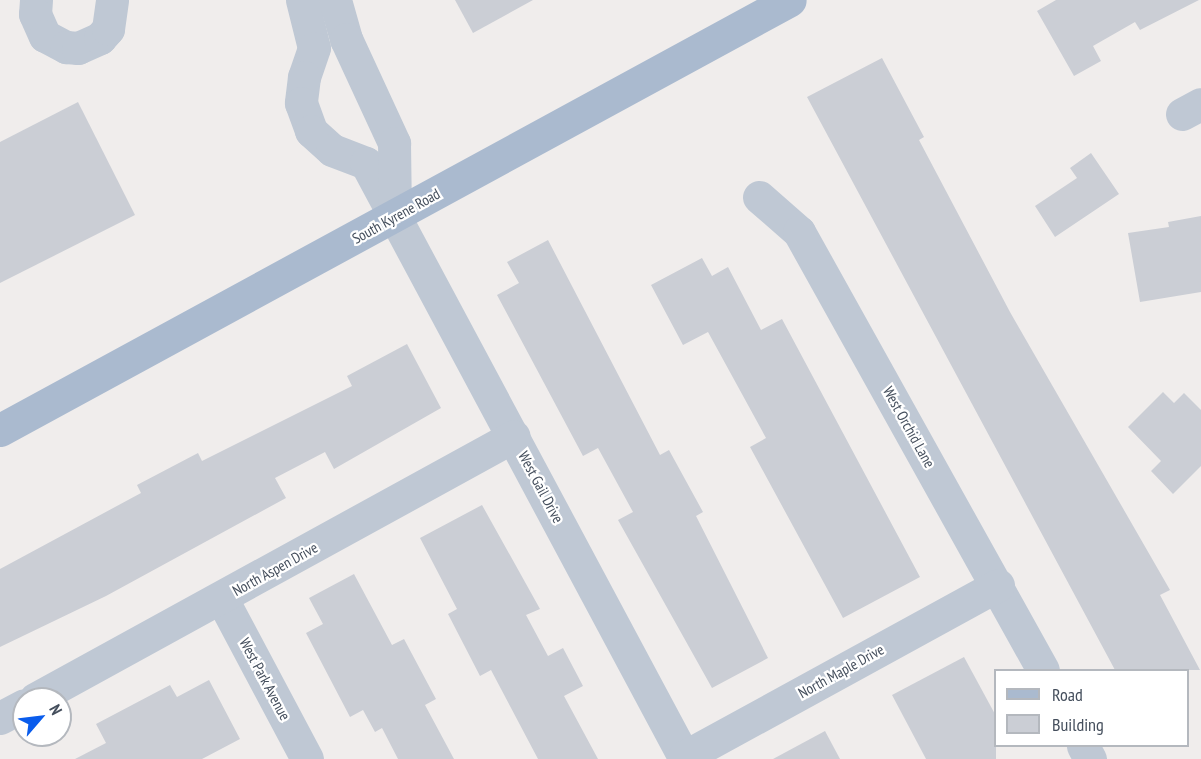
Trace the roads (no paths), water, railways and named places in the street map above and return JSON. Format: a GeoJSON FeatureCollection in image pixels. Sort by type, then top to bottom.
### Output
{"type":"FeatureCollection","features":[{"type":"Feature","properties":{"kind":"main road","name":"South Kyrene Road"},"geometry":{"type":"LineString","coordinates":[[0,430],[790,0]]}},
{"type":"Feature","properties":{"kind":"street"},"geometry":{"type":"LineString","coordinates":[[36,0],[35,14],[45,36],[60,45],[78,48],[100,38],[108,29],[112,0]]}},
{"type":"Feature","properties":{"kind":"street","name":"West Gail Drive"},"geometry":{"type":"LineString","coordinates":[[302,0],[314,48],[304,77],[301,102],[311,131],[332,150],[366,163],[685,758]]}},
{"type":"Feature","properties":{"kind":"street","name":"West Gail Drive"},"geometry":{"type":"LineString","coordinates":[[336,0],[346,39],[394,142],[395,217]]}},
{"type":"Feature","properties":{"kind":"street","name":"West Orchid Lane"},"geometry":{"type":"LineString","coordinates":[[759,197],[799,232],[998,585],[1042,669]]}},
{"type":"Feature","properties":{"kind":"street","name":"North Aspen Drive"},"geometry":{"type":"LineString","coordinates":[[57,687],[222,599],[514,436]]}},
{"type":"Feature","properties":{"kind":"street","name":"North Maple Drive"},"geometry":{"type":"LineString","coordinates":[[685,758],[998,585]]}},
{"type":"Feature","properties":{"kind":"street","name":"West Park Avenue"},"geometry":{"type":"LineString","coordinates":[[222,599],[308,759]]}}]}
